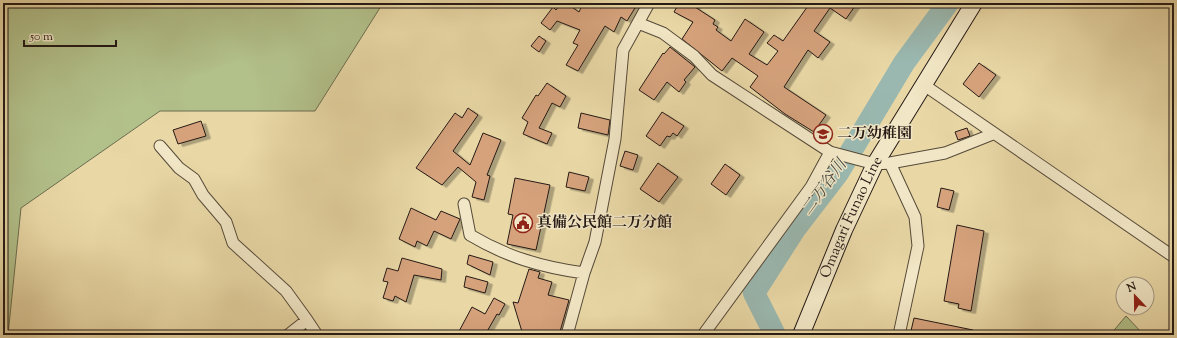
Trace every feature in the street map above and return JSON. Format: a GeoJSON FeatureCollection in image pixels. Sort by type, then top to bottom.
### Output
{"type":"FeatureCollection","features":[{"type":"Feature","properties":{"kind":"main road","name":"Omagari Funao Line"},"geometry":{"type":"LineString","coordinates":[[801,335],[844,230],[882,164],[924,85],[974,3]]}},
{"type":"Feature","properties":{"kind":"street"},"geometry":{"type":"LineString","coordinates":[[567,335],[584,273],[595,242],[615,139],[623,50],[649,3]]}},
{"type":"Feature","properties":{"kind":"street"},"geometry":{"type":"LineString","coordinates":[[638,23],[663,33],[694,56],[712,75],[830,152],[882,164],[945,153],[993,134]]}},
{"type":"Feature","properties":{"kind":"street"},"geometry":{"type":"LineString","coordinates":[[924,85],[993,134],[1174,257]]}},
{"type":"Feature","properties":{"kind":"street"},"geometry":{"type":"LineString","coordinates":[[160,146],[179,168],[194,179],[203,195],[226,222],[233,243],[286,291],[317,335]]}},
{"type":"Feature","properties":{"kind":"street"},"geometry":{"type":"LineString","coordinates":[[703,335],[811,187],[830,152]]}},
{"type":"Feature","properties":{"kind":"street"},"geometry":{"type":"LineString","coordinates":[[882,164],[915,217],[918,246],[899,335]]}},
{"type":"Feature","properties":{"kind":"street"},"geometry":{"type":"LineString","coordinates":[[464,204],[470,235],[495,250],[523,261],[584,273]]}},
{"type":"Feature","properties":{"kind":"street"},"geometry":{"type":"LineString","coordinates":[[288,335],[307,320]]}},
{"type":"Feature","properties":{"kind":"green space"},"geometry":{"type":"Polygon","coordinates":[[[3,3],[383,3],[315,111],[160,111],[21,208],[8,335],[3,335],[3,3]]]}},
{"type":"Feature","properties":{"kind":"green space"},"geometry":{"type":"Polygon","coordinates":[[[1126,316],[1144,335],[1110,335],[1126,316]]]}},
{"type":"Feature","properties":{"kind":"building"},"geometry":{"type":"Polygon","coordinates":[[[561,3],[566,3],[579,12],[583,3],[638,3],[627,21],[621,17],[614,32],[605,26],[578,71],[566,65],[578,45],[573,43],[580,30],[557,21],[550,30],[541,23],[553,7],[556,10],[561,3]]]}},
{"type":"Feature","properties":{"kind":"building"},"geometry":{"type":"Polygon","coordinates":[[[679,3],[697,3],[695,7],[715,20],[713,24],[718,27],[716,30],[731,41],[745,19],[764,32],[749,54],[767,65],[778,51],[767,43],[774,35],[783,41],[810,3],[857,3],[846,19],[830,8],[814,31],[830,42],[818,58],[808,50],[784,87],[826,115],[814,132],[785,114],[750,87],[758,76],[732,58],[722,71],[682,39],[693,22],[674,12],[679,3]]]}},
{"type":"Feature","properties":{"kind":"building"},"geometry":{"type":"Polygon","coordinates":[[[539,36],[546,41],[539,52],[531,46],[539,36]]]}},
{"type":"Feature","properties":{"kind":"building"},"geometry":{"type":"Polygon","coordinates":[[[670,47],[695,67],[684,80],[686,82],[679,92],[667,82],[654,100],[639,90],[663,53],[664,54],[670,47]]]}},
{"type":"Feature","properties":{"kind":"building"},"geometry":{"type":"Polygon","coordinates":[[[979,63],[996,75],[979,97],[963,84],[979,63]]]}},
{"type":"Feature","properties":{"kind":"building"},"geometry":{"type":"Polygon","coordinates":[[[547,83],[566,96],[560,107],[552,103],[539,128],[552,133],[547,144],[523,134],[528,122],[522,118],[536,95],[538,96],[547,83]]]}},
{"type":"Feature","properties":{"kind":"building"},"geometry":{"type":"Polygon","coordinates":[[[468,108],[478,115],[453,151],[470,165],[483,133],[501,140],[487,175],[490,176],[484,200],[472,197],[476,182],[458,167],[442,185],[416,168],[455,113],[462,118],[468,108]]]}},
{"type":"Feature","properties":{"kind":"building"},"geometry":{"type":"Polygon","coordinates":[[[662,112],[684,126],[677,136],[673,133],[670,137],[667,136],[660,146],[646,136],[662,112]]]}},
{"type":"Feature","properties":{"kind":"building"},"geometry":{"type":"Polygon","coordinates":[[[581,113],[610,120],[608,135],[578,128],[581,113]]]}},
{"type":"Feature","properties":{"kind":"building"},"geometry":{"type":"Polygon","coordinates":[[[201,121],[206,136],[178,144],[173,130],[201,121]]]}},
{"type":"Feature","properties":{"kind":"building"},"geometry":{"type":"Polygon","coordinates":[[[967,128],[970,136],[958,140],[955,132],[967,128]]]}},
{"type":"Feature","properties":{"kind":"building"},"geometry":{"type":"Polygon","coordinates":[[[625,151],[638,155],[633,170],[620,166],[625,151]]]}},
{"type":"Feature","properties":{"kind":"building"},"geometry":{"type":"Polygon","coordinates":[[[658,163],[678,177],[659,202],[640,189],[658,163]]]}},
{"type":"Feature","properties":{"kind":"building"},"geometry":{"type":"Polygon","coordinates":[[[725,164],[740,175],[726,195],[711,184],[725,164]]]}},
{"type":"Feature","properties":{"kind":"building"},"geometry":{"type":"Polygon","coordinates":[[[569,172],[589,177],[585,191],[566,187],[569,172]]]}},
{"type":"Feature","properties":{"kind":"building"},"geometry":{"type":"Polygon","coordinates":[[[515,178],[550,185],[536,250],[507,244],[513,215],[508,214],[515,178]]]}},
{"type":"Feature","properties":{"kind":"building"},"geometry":{"type":"Polygon","coordinates":[[[941,188],[954,191],[949,210],[937,207],[941,188]]]}},
{"type":"Feature","properties":{"kind":"building"},"geometry":{"type":"Polygon","coordinates":[[[411,208],[436,220],[441,211],[460,219],[451,239],[434,231],[427,246],[417,241],[415,247],[399,239],[411,208]]]}},
{"type":"Feature","properties":{"kind":"building"},"geometry":{"type":"Polygon","coordinates":[[[957,225],[984,231],[971,311],[958,308],[959,304],[944,301],[957,225]]]}},
{"type":"Feature","properties":{"kind":"building"},"geometry":{"type":"Polygon","coordinates":[[[469,255],[493,262],[490,275],[467,264],[469,255]]]}},
{"type":"Feature","properties":{"kind":"building"},"geometry":{"type":"Polygon","coordinates":[[[402,258],[442,269],[441,280],[414,275],[406,302],[395,296],[393,301],[383,298],[388,282],[383,281],[387,268],[398,271],[402,258]]]}},
{"type":"Feature","properties":{"kind":"building"},"geometry":{"type":"Polygon","coordinates":[[[529,269],[540,272],[538,278],[552,282],[548,295],[569,300],[559,335],[523,335],[513,302],[518,303],[529,269]]]}},
{"type":"Feature","properties":{"kind":"building"},"geometry":{"type":"Polygon","coordinates":[[[466,276],[488,282],[485,293],[464,287],[466,276]]]}},
{"type":"Feature","properties":{"kind":"building"},"geometry":{"type":"Polygon","coordinates":[[[494,298],[505,304],[499,315],[497,314],[485,335],[457,335],[472,307],[485,314],[494,298]]]}},
{"type":"Feature","properties":{"kind":"building"},"geometry":{"type":"Polygon","coordinates":[[[914,318],[973,330],[973,335],[910,335],[914,318]]]}},
{"type":"Feature","properties":{"kind":"waterway","name":"二万谷川"},"geometry":{"type":"LineString","coordinates":[[775,335],[754,293],[795,229],[838,173],[904,63],[948,3]]}},
{"type":"Feature","properties":{"kind":"place","name":"二万幼稚園"},"geometry":{"type":"Point","coordinates":[823,134]}},
{"type":"Feature","properties":{"kind":"place","name":"真備公民館二万分館"},"geometry":{"type":"Point","coordinates":[523,223]}}]}
